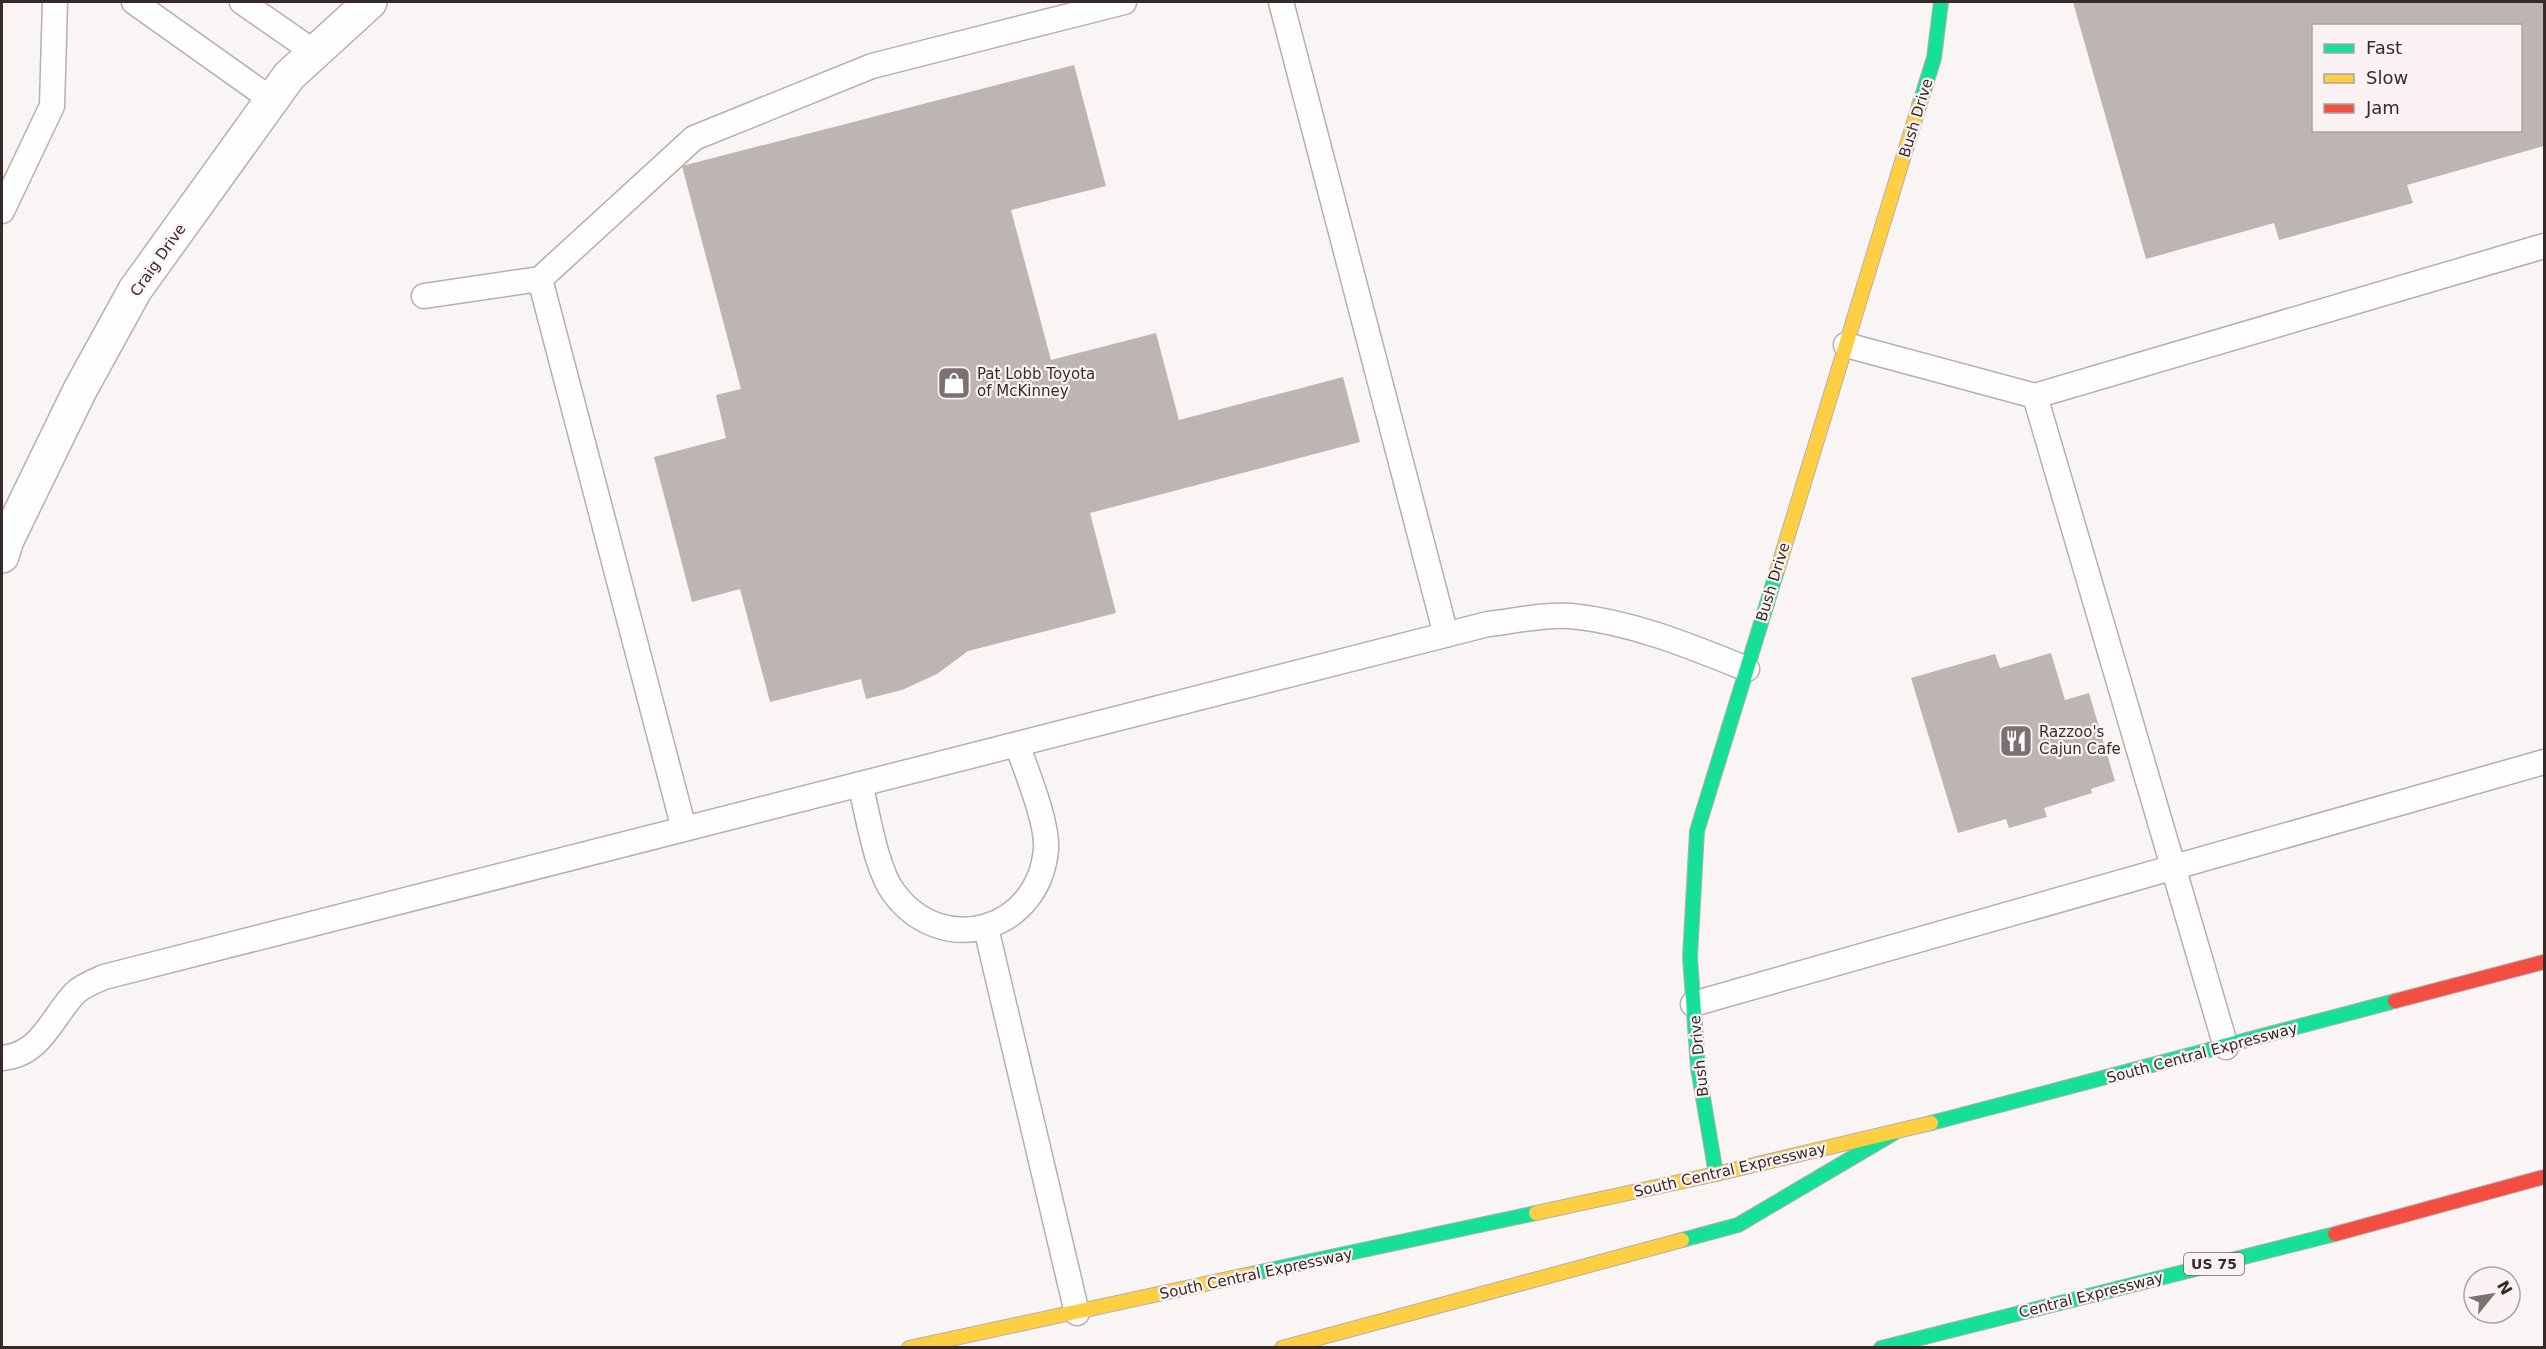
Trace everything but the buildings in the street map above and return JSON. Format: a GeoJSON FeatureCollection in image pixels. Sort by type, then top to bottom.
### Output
{"type":"FeatureCollection","features":[{"type":"Feature","properties":{"kind":"main road","name":"Bush Drive"},"geometry":{"type":"LineString","coordinates":[[1716,1174],[1698,1068],[1690,957],[1697,831],[1934,58],[1941,2]]}},
{"type":"Feature","properties":{"kind":"main road","name":"South Central Expressway"},"geometry":{"type":"LineString","coordinates":[[909,1347],[1077,1313],[1894,1133],[2544,962]]}},
{"type":"Feature","properties":{"kind":"main road"},"geometry":{"type":"LineString","coordinates":[[1282,1347],[1738,1225],[1894,1133]]}},
{"type":"Feature","properties":{"kind":"main road","name":"Central Expressway"},"geometry":{"type":"LineString","coordinates":[[1881,1347],[2421,1212],[2544,1177]]}},
{"type":"Feature","properties":{"kind":"street","name":"Craig Drive"},"geometry":{"type":"LineString","coordinates":[[2,556],[7,540],[80,390],[135,290],[289,76],[370,2]]}},
{"type":"Feature","properties":{"kind":"lane"},"geometry":{"type":"LineString","coordinates":[[2,211],[52,106],[55,2]]}},
{"type":"Feature","properties":{"kind":"lane"},"geometry":{"type":"LineString","coordinates":[[134,2],[272,100]]}},
{"type":"Feature","properties":{"kind":"lane"},"geometry":{"type":"LineString","coordinates":[[242,2],[314,52]]}},
{"type":"Feature","properties":{"kind":"lane"},"geometry":{"type":"LineString","coordinates":[[424,296],[540,279],[694,138],[872,66],[1124,2]]}},
{"type":"Feature","properties":{"kind":"lane"},"geometry":{"type":"LineString","coordinates":[[1281,2],[1446,635]]}},
{"type":"Feature","properties":{"kind":"lane"},"geometry":{"type":"LineString","coordinates":[[1846,345],[2035,396],[2544,246]]}},
{"type":"Feature","properties":{"kind":"lane"},"geometry":{"type":"LineString","coordinates":[[540,279],[684,829]]}},
{"type":"Feature","properties":{"kind":"lane"},"geometry":{"type":"LineString","coordinates":[[2035,396],[2226,1047]]}},
{"type":"Feature","properties":{"kind":"lane"},"geometry":{"type":"LineString","coordinates":[[2,1058],[13,1057],[45,1036],[57,1015],[77,991],[104,977],[1488,624],[1569,616],[1616,623],[1679,642],[1747,669]]}},
{"type":"Feature","properties":{"kind":"lane"},"geometry":{"type":"LineString","coordinates":[[860,784],[881,867],[892,892],[910,912],[933,926],[959,931],[986,928],[1010,916],[1030,897],[1042,874],[1047,847],[1042,821],[1017,744]]}},
{"type":"Feature","properties":{"kind":"lane"},"geometry":{"type":"LineString","coordinates":[[1693,1004],[2544,762]]}},
{"type":"Feature","properties":{"kind":"lane"},"geometry":{"type":"LineString","coordinates":[[986,928],[1077,1313]]}},
{"type":"Feature","properties":{"kind":"traffic: fast"},"geometry":{"type":"LineString","coordinates":[[1919,106],[1934,58],[1941,2]]}},
{"type":"Feature","properties":{"kind":"traffic: fast"},"geometry":{"type":"LineString","coordinates":[[1716,1174],[1698,1068],[1690,957],[1697,831],[1777,571]]}},
{"type":"Feature","properties":{"kind":"traffic: fast"},"geometry":{"type":"LineString","coordinates":[[1931,1123],[2395,1001]]}},
{"type":"Feature","properties":{"kind":"traffic: fast"},"geometry":{"type":"LineString","coordinates":[[1682,1240],[1738,1225],[1894,1133]]}},
{"type":"Feature","properties":{"kind":"traffic: fast"},"geometry":{"type":"LineString","coordinates":[[1251,1274],[1536,1213]]}},
{"type":"Feature","properties":{"kind":"traffic: fast"},"geometry":{"type":"LineString","coordinates":[[1881,1348],[2335,1234]]}},
{"type":"Feature","properties":{"kind":"traffic: slow"},"geometry":{"type":"LineString","coordinates":[[1777,571],[1919,106]]}},
{"type":"Feature","properties":{"kind":"traffic: slow"},"geometry":{"type":"LineString","coordinates":[[1536,1213],[1716,1174],[1931,1123]]}},
{"type":"Feature","properties":{"kind":"traffic: slow"},"geometry":{"type":"LineString","coordinates":[[1282,1348],[1682,1240]]}},
{"type":"Feature","properties":{"kind":"traffic: slow"},"geometry":{"type":"LineString","coordinates":[[909,1348],[1251,1274]]}},
{"type":"Feature","properties":{"kind":"traffic: jam"},"geometry":{"type":"LineString","coordinates":[[2395,1001],[2544,962]]}},
{"type":"Feature","properties":{"kind":"traffic: jam"},"geometry":{"type":"LineString","coordinates":[[2335,1234],[2544,1177]]}},
{"type":"Feature","properties":{"kind":"place","name":"Pat Lobb Toyota of McKinney"},"geometry":{"type":"Point","coordinates":[954,383]}},
{"type":"Feature","properties":{"kind":"place","name":"Razzoo's Cajun Cafe"},"geometry":{"type":"Point","coordinates":[2016,741]}}]}
